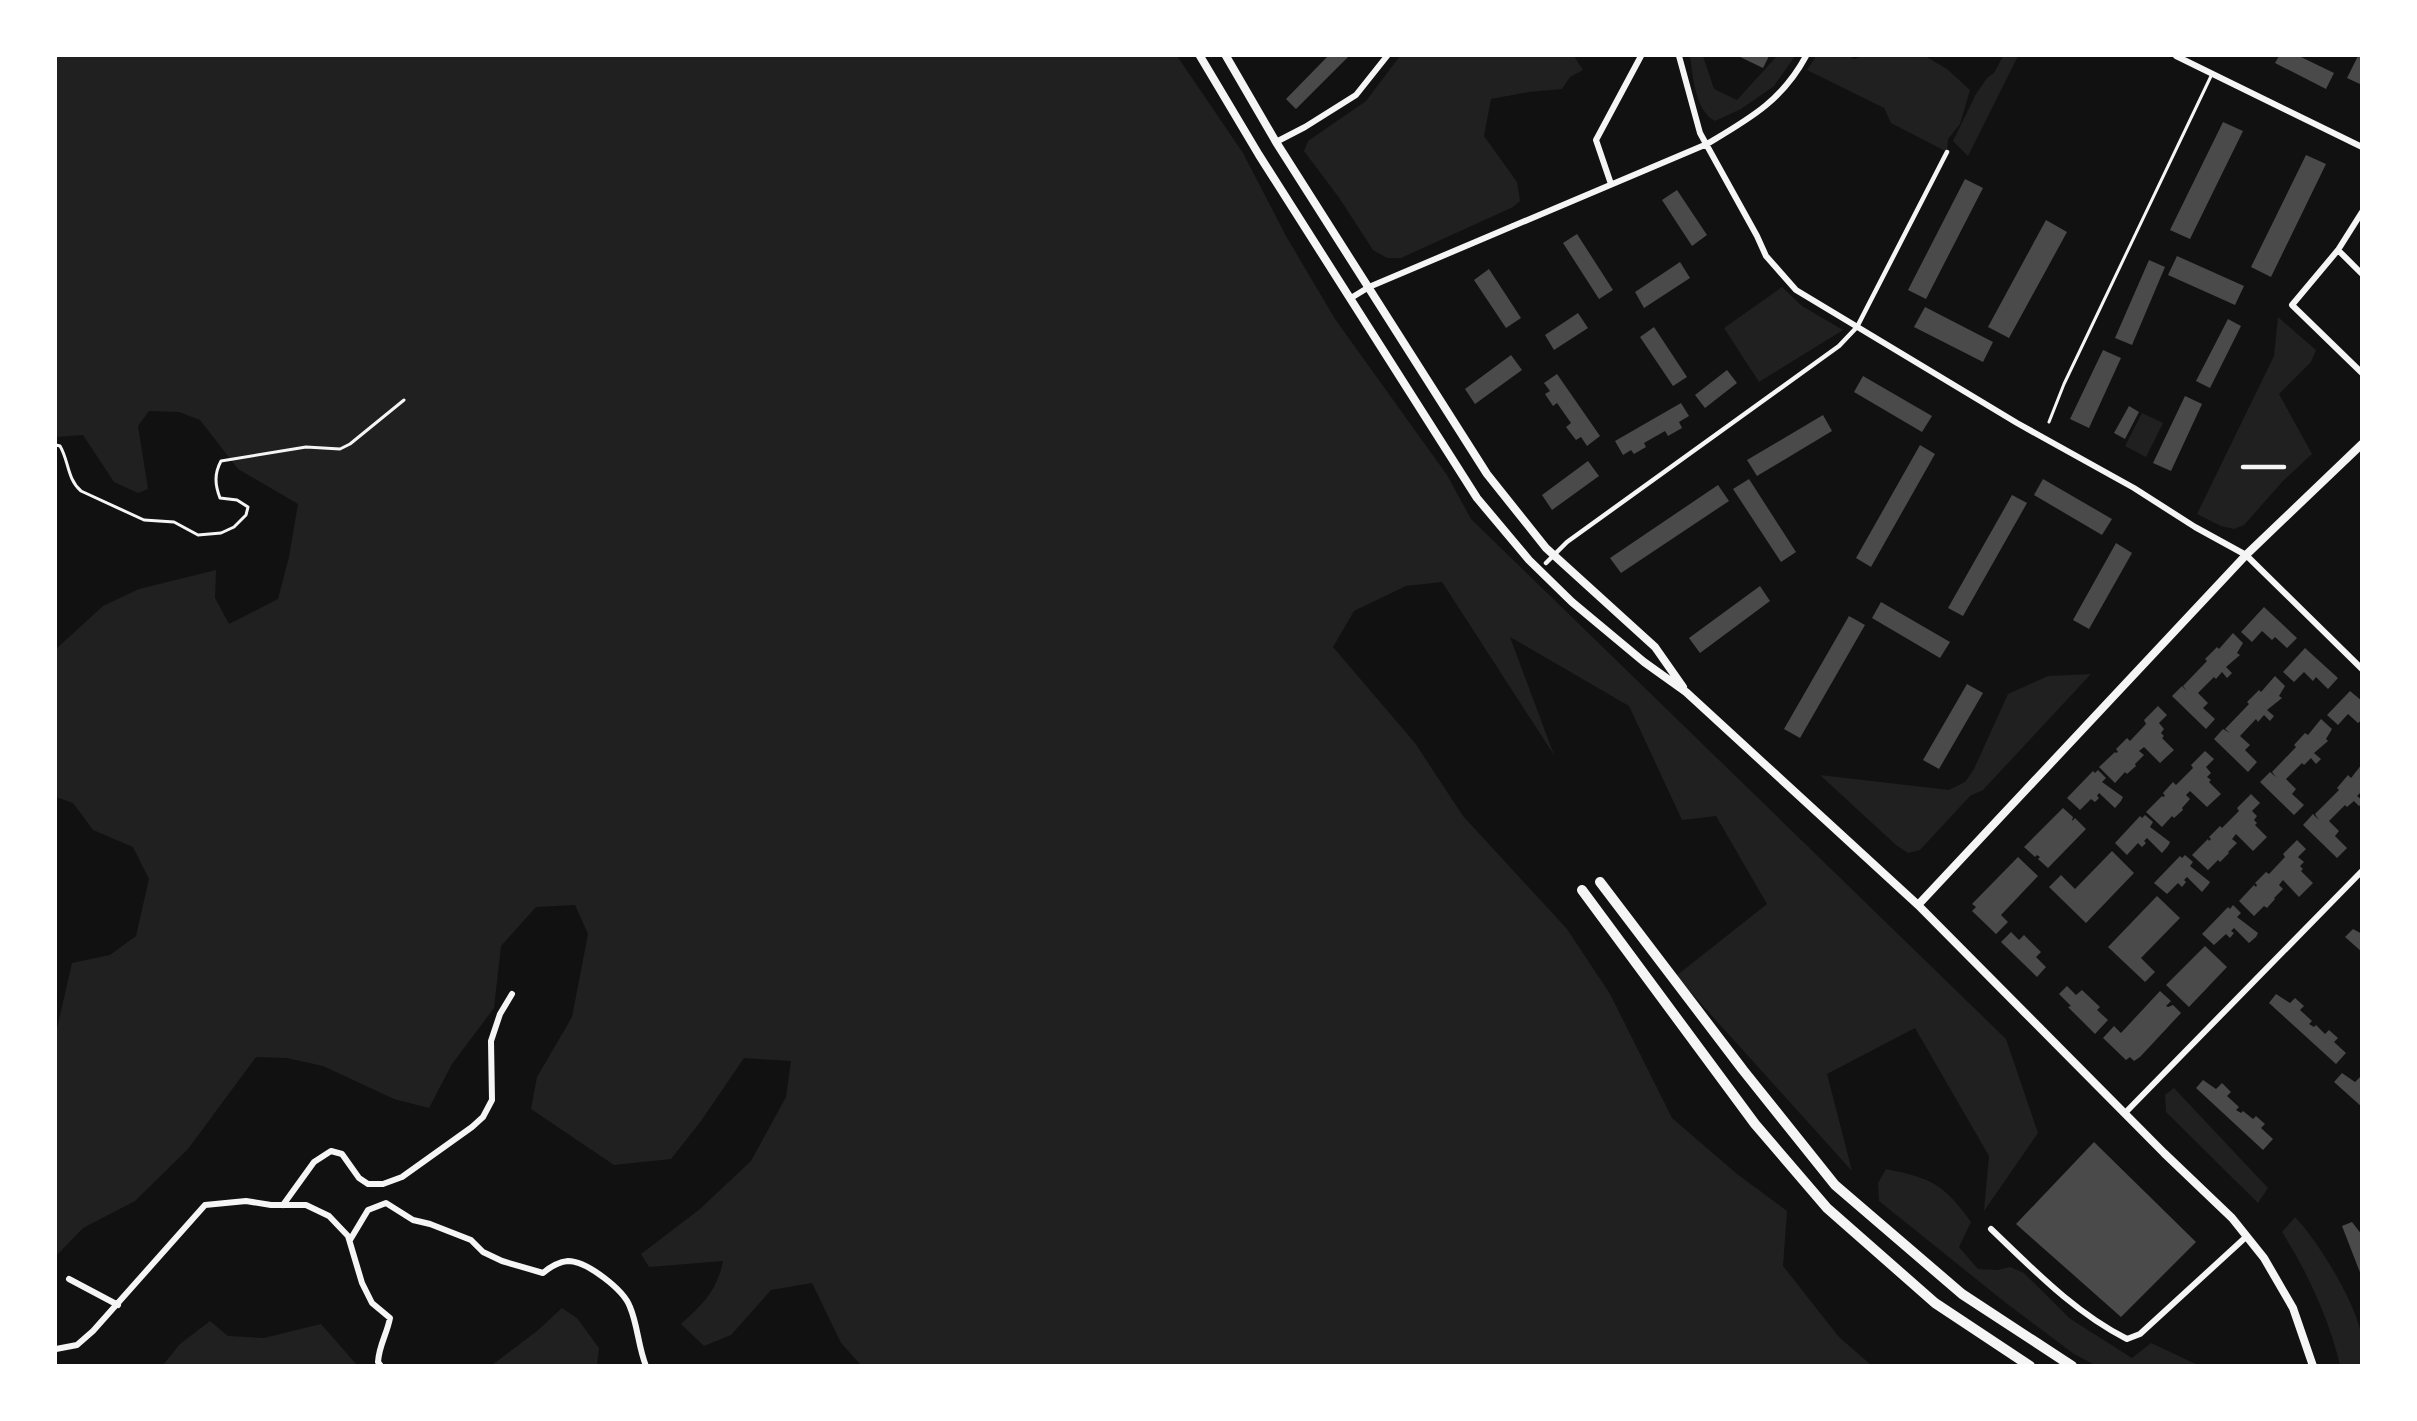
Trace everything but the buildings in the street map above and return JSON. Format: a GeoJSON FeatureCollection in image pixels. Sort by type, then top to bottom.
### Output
{"type":"FeatureCollection","features":[{"type":"Feature","properties":{"kind":"highway"},"geometry":{"type":"LineString","coordinates":[[1600,882],[1834,1185],[1962,1294],[2072,1365]]}},
{"type":"Feature","properties":{"kind":"highway"},"geometry":{"type":"LineString","coordinates":[[1582,890],[1755,1124],[1827,1208],[1935,1303],[2030,1365]]}},
{"type":"Feature","properties":{"kind":"main road"},"geometry":{"type":"LineString","coordinates":[[1200,56],[1259,155],[1477,498],[1529,560],[1572,602],[1644,662],[1686,692],[1918,905],[2232,1218],[2264,1258],[2293,1308],[2313,1365]]}},
{"type":"Feature","properties":{"kind":"main road"},"geometry":{"type":"LineString","coordinates":[[1226,56],[1276,142],[1486,474],[1546,548],[1655,647],[1686,692]]}},
{"type":"Feature","properties":{"kind":"main road"},"geometry":{"type":"LineString","coordinates":[[1918,905],[2246,555],[2361,444]]}},
{"type":"Feature","properties":{"kind":"street"},"geometry":{"type":"LineString","coordinates":[[1276,142],[1356,95],[1387,56]]}},
{"type":"Feature","properties":{"kind":"street"},"geometry":{"type":"LineString","coordinates":[[1611,184],[1596,140],[1641,56]]}},
{"type":"Feature","properties":{"kind":"street"},"geometry":{"type":"LineString","coordinates":[[1679,56],[1696,123],[1766,256],[1796,290],[2025,427],[2134,488],[2195,527],[2246,555],[2361,669]]}},
{"type":"Feature","properties":{"kind":"street"},"geometry":{"type":"LineString","coordinates":[[1352,298],[1369,287],[1707,144],[1752,117],[1768,103],[1791,82],[1806,56]]}},
{"type":"Feature","properties":{"kind":"street"},"geometry":{"type":"LineString","coordinates":[[2176,56],[2361,147]]}},
{"type":"Feature","properties":{"kind":"street"},"geometry":{"type":"LineString","coordinates":[[1546,563],[1567,542],[1839,346],[1857,327],[1947,152]]}},
{"type":"Feature","properties":{"kind":"street"},"geometry":{"type":"LineString","coordinates":[[2361,212],[2338,250],[2292,305],[2361,374]]}},
{"type":"Feature","properties":{"kind":"street"},"geometry":{"type":"LineString","coordinates":[[2338,250],[2361,274]]}},
{"type":"Feature","properties":{"kind":"street"},"geometry":{"type":"LineString","coordinates":[[2243,466],[2284,467]]}},
{"type":"Feature","properties":{"kind":"street"},"geometry":{"type":"LineString","coordinates":[[2125,1113],[2361,871]]}},
{"type":"Feature","properties":{"kind":"street"},"geometry":{"type":"LineString","coordinates":[[283,1205],[314,1162],[331,1151],[342,1154],[359,1178],[368,1184],[383,1184],[402,1177],[483,1117],[492,1100],[491,1041],[500,1014],[512,994]]}},
{"type":"Feature","properties":{"kind":"street"},"geometry":{"type":"LineString","coordinates":[[56,1349],[77,1345],[118,1305],[187,1223],[206,1205],[246,1201],[306,1205],[329,1216],[348,1236],[362,1283],[372,1303],[390,1318],[388,1329],[379,1347],[378,1362],[381,1365]]}},
{"type":"Feature","properties":{"kind":"street"},"geometry":{"type":"LineString","coordinates":[[349,1240],[368,1210],[386,1203],[413,1220],[471,1240],[483,1252],[502,1261],[543,1274],[555,1264],[575,1262],[616,1286],[630,1306],[639,1351],[646,1365]]}},
{"type":"Feature","properties":{"kind":"street"},"geometry":{"type":"LineString","coordinates":[[1991,1230],[2069,1303],[2108,1330],[2127,1339],[2140,1334],[2247,1236]]}},
{"type":"Feature","properties":{"kind":"street"},"geometry":{"type":"LineString","coordinates":[[69,1278],[118,1305]]}},
{"type":"Feature","properties":{"kind":"lane"},"geometry":{"type":"LineString","coordinates":[[2049,422],[2064,384],[2212,73]]}},
{"type":"Feature","properties":{"kind":"lane"},"geometry":{"type":"LineString","coordinates":[[56,445],[60,446],[64,452],[73,484],[81,491],[144,520],[174,522],[198,535],[221,533],[234,527],[246,515],[248,507],[237,500],[220,498],[216,485],[216,469],[221,461],[306,447],[340,449],[350,444],[404,400]]}},
{"type":"Feature","properties":{"kind":"shaded area"},"geometry":{"type":"Polygon","coordinates":[[[56,56],[1177,56],[1243,153],[1286,236],[1335,319],[1447,475],[1471,519],[2006,1039],[2038,1133],[1984,1211],[1989,1156],[1915,1028],[1827,1074],[1852,1171],[1676,976],[1767,904],[1716,816],[1682,820],[1629,706],[1510,637],[1554,755],[1442,582],[1406,586],[1354,611],[1333,647],[1415,743],[1463,816],[1567,929],[1610,994],[1672,1118],[1737,1174],[1787,1211],[1783,1266],[1839,1337],[1871,1365],[861,1365],[841,1343],[812,1283],[771,1290],[731,1335],[704,1346],[681,1324],[708,1297],[717,1281],[723,1261],[649,1267],[641,1254],[700,1209],[751,1161],[786,1097],[791,1061],[744,1058],[701,1121],[671,1159],[614,1165],[531,1109],[537,1077],[572,1017],[588,934],[575,905],[536,907],[501,946],[494,1008],[452,1064],[429,1108],[394,1099],[323,1066],[287,1058],[256,1057],[188,1149],[135,1201],[83,1228],[56,1256],[56,1033],[72,963],[110,955],[136,936],[149,879],[133,847],[93,830],[73,803],[56,797],[56,649],[103,606],[139,589],[216,570],[215,598],[229,624],[278,599],[289,557],[298,504],[238,469],[200,420],[179,412],[149,411],[138,426],[148,489],[138,493],[114,482],[83,435],[56,437],[56,56]]]}},
{"type":"Feature","properties":{"kind":"shaded area"},"geometry":{"type":"Polygon","coordinates":[[[1400,56],[1574,56],[1583,70],[1570,77],[1562,89],[1491,99],[1484,136],[1517,182],[1520,201],[1513,207],[1401,258],[1387,258],[1373,250],[1340,199],[1304,151],[1308,141],[1366,101],[1400,56]]]}},
{"type":"Feature","properties":{"kind":"shaded area"},"geometry":{"type":"Polygon","coordinates":[[[1690,56],[1703,56],[1714,89],[1737,100],[1777,56],[1795,56],[1774,86],[1741,109],[1715,121],[1708,116],[1699,101],[1690,56]]]}},
{"type":"Feature","properties":{"kind":"shaded area"},"geometry":{"type":"Polygon","coordinates":[[[1816,56],[1847,56],[1855,59],[1862,56],[1925,56],[1947,69],[1970,90],[1960,124],[1948,139],[1947,152],[1891,123],[1884,108],[1807,70],[1816,56]]]}},
{"type":"Feature","properties":{"kind":"shaded area"},"geometry":{"type":"Polygon","coordinates":[[[2003,56],[2018,56],[1968,156],[1953,141],[1976,94],[1987,78],[1994,73],[2003,56]]]}},
{"type":"Feature","properties":{"kind":"shaded area"},"geometry":{"type":"Polygon","coordinates":[[[1782,287],[1802,306],[1843,330],[1759,382],[1724,328],[1782,287]]]}},
{"type":"Feature","properties":{"kind":"shaded area"},"geometry":{"type":"Polygon","coordinates":[[[2278,317],[2316,350],[2311,362],[2279,394],[2312,454],[2283,481],[2244,525],[2234,529],[2221,526],[2197,514],[2274,356],[2278,317]]]}},
{"type":"Feature","properties":{"kind":"shaded area"},"geometry":{"type":"Polygon","coordinates":[[[2142,413],[2163,423],[2146,457],[2125,446],[2142,413]]]}},
{"type":"Feature","properties":{"kind":"shaded area"},"geometry":{"type":"Polygon","coordinates":[[[2091,674],[1983,790],[1970,796],[1920,850],[1908,853],[1896,845],[1820,775],[1949,790],[1965,782],[1974,769],[2008,694],[2048,676],[2091,674]]]}},
{"type":"Feature","properties":{"kind":"shaded area"},"geometry":{"type":"Polygon","coordinates":[[[2174,1088],[2268,1188],[2258,1203],[2166,1112],[2165,1095],[2174,1088]]]}},
{"type":"Feature","properties":{"kind":"shaded area"},"geometry":{"type":"Polygon","coordinates":[[[1886,1169],[1926,1180],[1953,1199],[1971,1222],[1959,1247],[1978,1269],[1997,1270],[2010,1267],[2024,1273],[2069,1318],[2132,1358],[2151,1343],[2198,1365],[2095,1365],[2074,1354],[2006,1303],[1879,1201],[1878,1183],[1886,1169]]]}},
{"type":"Feature","properties":{"kind":"shaded area"},"geometry":{"type":"Polygon","coordinates":[[[2295,1217],[2324,1256],[2351,1304],[2361,1333],[2361,1365],[2340,1365],[2317,1297],[2282,1232],[2295,1217]]]}},
{"type":"Feature","properties":{"kind":"shaded area"},"geometry":{"type":"Polygon","coordinates":[[[562,1308],[577,1318],[599,1348],[597,1365],[492,1365],[537,1331],[562,1308]]]}},
{"type":"Feature","properties":{"kind":"shaded area"},"geometry":{"type":"Polygon","coordinates":[[[210,1321],[228,1336],[264,1338],[321,1324],[357,1365],[163,1365],[180,1344],[210,1321]]]}}]}
